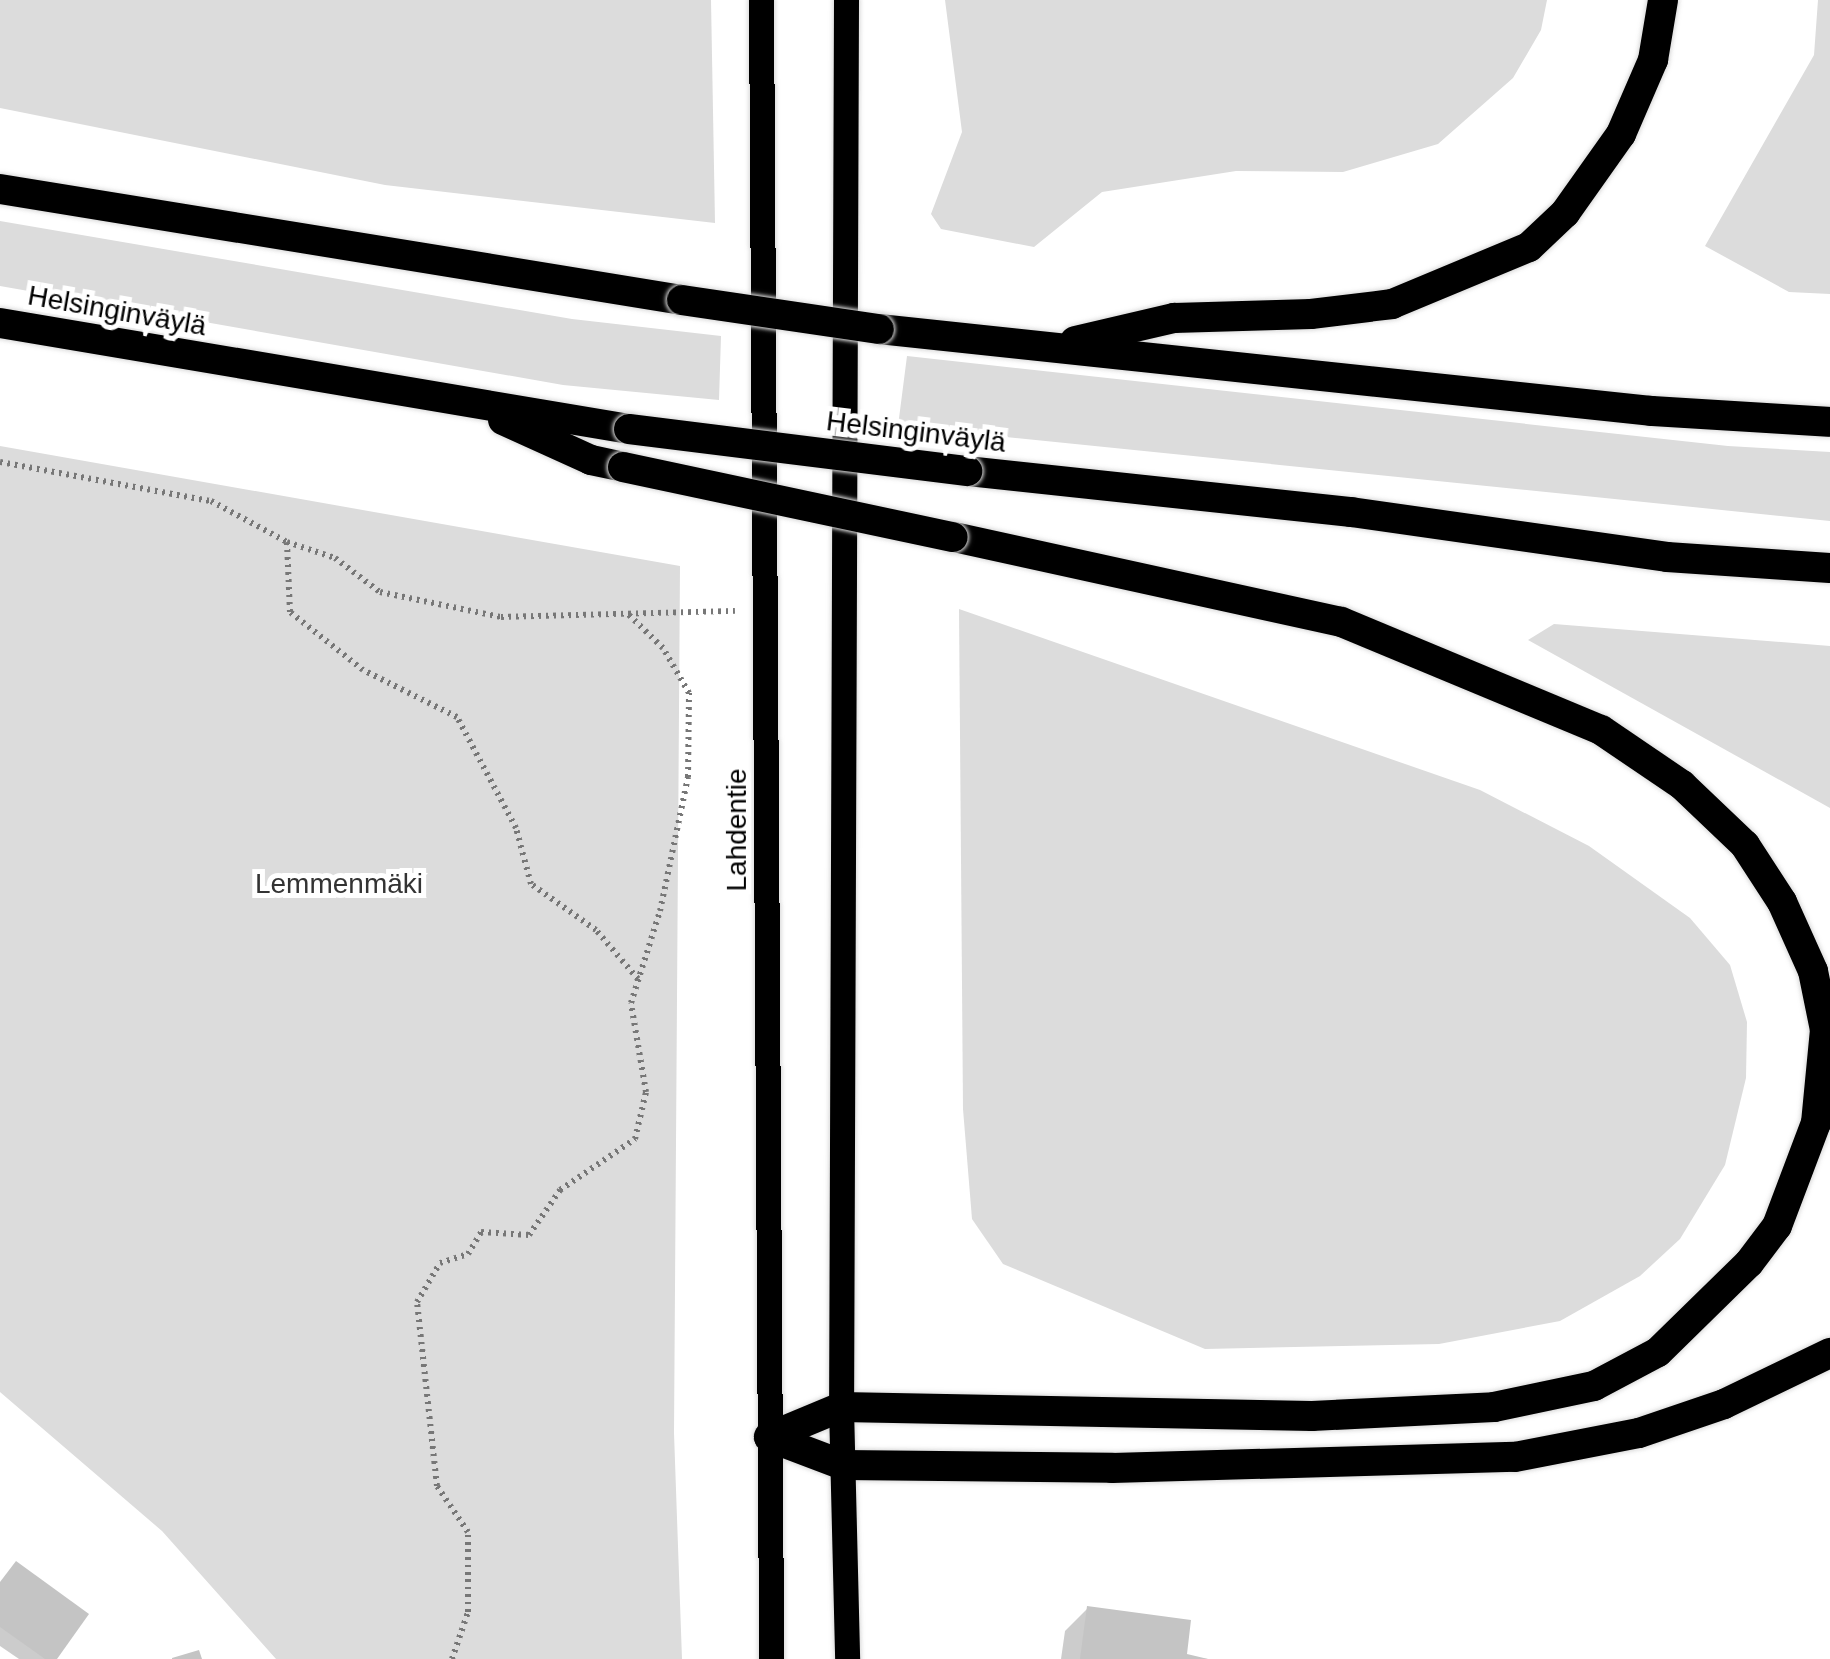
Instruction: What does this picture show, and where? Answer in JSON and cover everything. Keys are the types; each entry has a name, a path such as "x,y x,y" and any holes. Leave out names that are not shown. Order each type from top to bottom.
{"highway":[{"path":"1050,347 1174,318 1311,314 1392,304 1529,246 1564,213 1620,134 1653,60 1663,0"},
{"path":"0,188 878,329 1651,410 1830,422"},
{"name":"Helsinginväylä","path":"0,324 629,429 966,471 1350,512 1667,557 1830,568"},
{"path":"473,406 591,460 1341,622 1601,730 1682,786 1745,845 1813,971 1825,1077 1803,1171 1777,1226 1708,1309 1658,1352 1594,1386 1494,1407 1312,1416 841,1408 770,1437"},
{"path":"770,1437 844,1465 1112,1468 1515,1457 1639,1433 1724,1404 1830,1354"}],"main road":[{"name":"Lahdentie","path":"761,0 770,1659"},
{"path":"846,0 841,1408 847,1659"}],"path":[{"path":"0,462 211,501 288,542 335,558 380,592 502,617 766,610"},
{"path":"288,542 290,612 363,670 456,717 516,828 531,884 596,930 638,979"},
{"path":"452,1659 468,1612 468,1532 437,1486 417,1302 440,1263 468,1254 482,1232 528,1235 560,1190 635,1139 646,1092 631,1003 688,778 689,692 663,648 628,614"}],"green space":[{"path":"0,0 711,0 715,223 385,185 0,108"},
{"path":"945,0 1547,0 1541,30 1513,78 1438,144 1343,172 1236,171 1102,192 1034,247 941,229 931,214 962,132"},
{"path":"1818,0 1830,0 1830,294 1789,292 1705,246 1814,55"},
{"path":"0,221 572,319 721,336 719,400 563,385 0,286"},
{"path":"907,356 1728,446 1830,452 1830,521 898,426"},
{"name":"Lemmenmäki","path":"0,446 680,566 674,1433 682,1659 276,1659 162,1531 0,1392"},
{"path":"959,609 1480,790 1589,846 1690,918 1730,965 1747,1022 1746,1078 1725,1165 1680,1239 1640,1276 1560,1321 1439,1344 1205,1349 1003,1264 972,1219 963,1109"},
{"path":"1554,624 1830,646 1830,808 1528,640"}],"building":[{"path":"16,1561 89,1614 57,1659 45,1659 0,1627 0,1582"},
{"path":"1087,1606 1191,1620 1187,1654 1208,1659 1080,1659"},
{"path":"199,1650 202,1659 172,1659 172,1658"}]}
